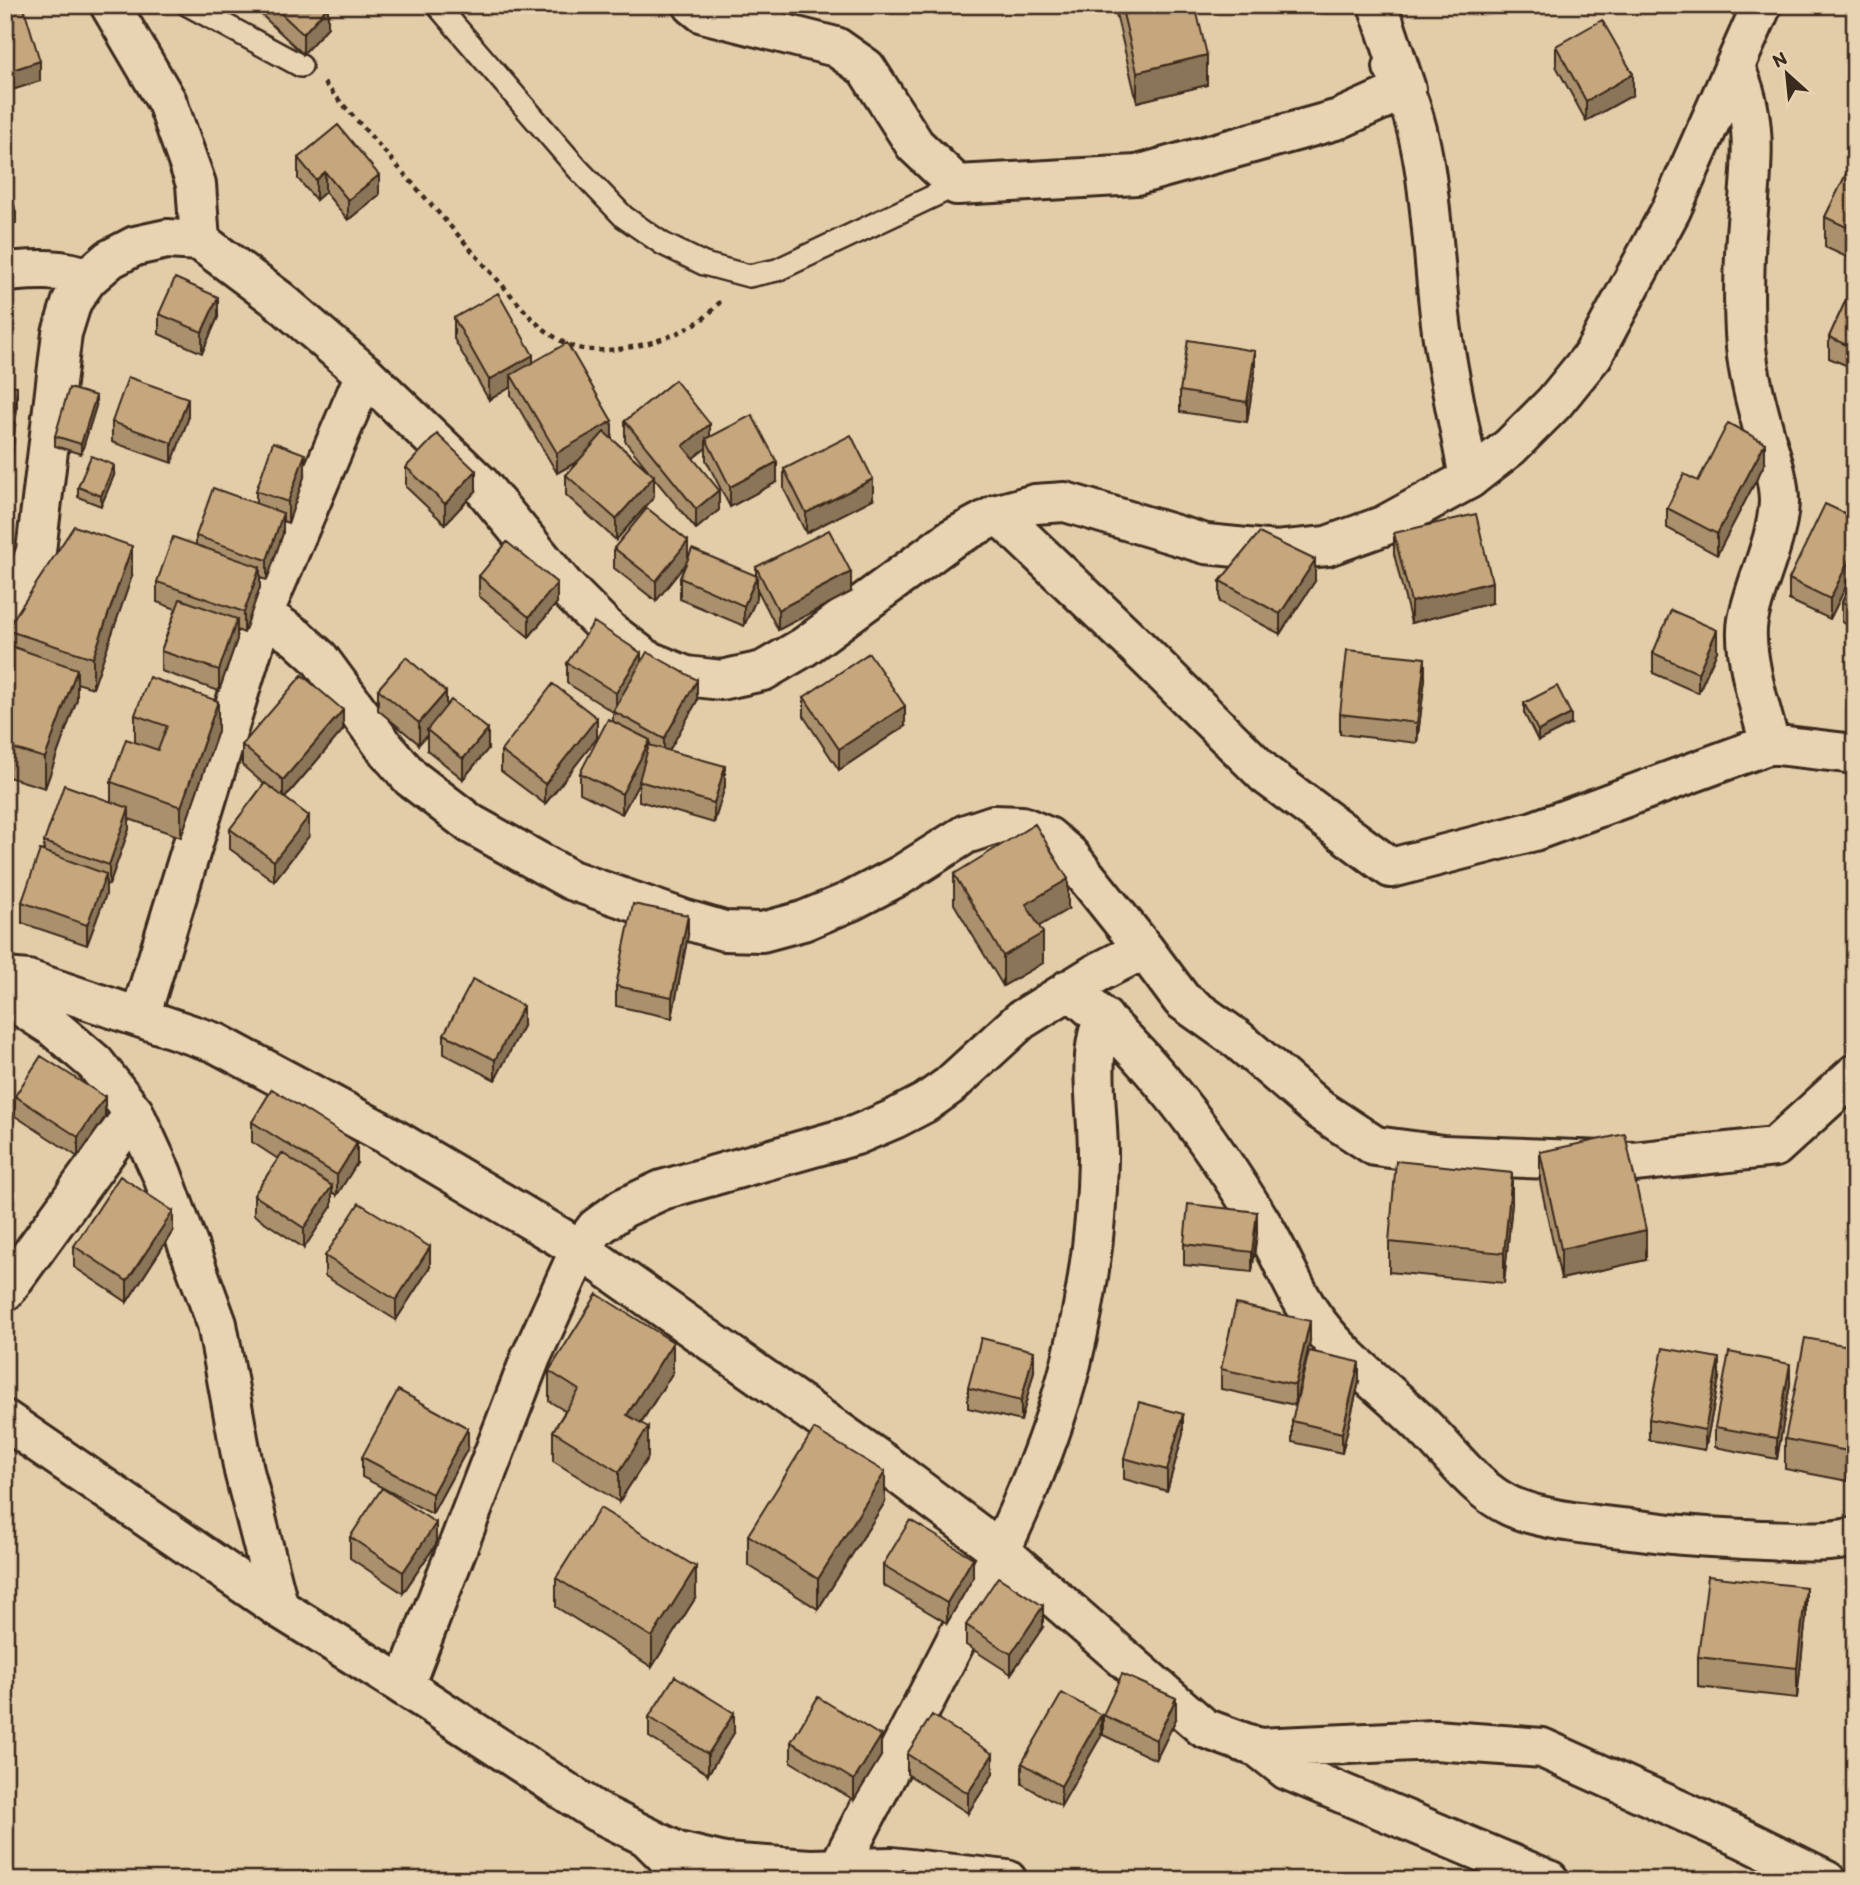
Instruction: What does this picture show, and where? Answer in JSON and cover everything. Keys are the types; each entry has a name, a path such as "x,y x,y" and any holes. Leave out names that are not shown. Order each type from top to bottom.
{"street":[{"path":"110,5 167,102 195,184 200,241"},
{"path":"693,5 703,13 836,47 866,68 915,145 957,185 1137,175 1339,119 1406,89"},
{"path":"1359,5 1406,89"},
{"path":"1378,5 1406,89 1423,158 1443,338 1469,479"},
{"path":"5,620 19,600 36,551 62,333 72,302 89,278 110,259 135,246 167,239 200,241 279,300 365,374 481,485 566,588 609,631 646,660 686,676 721,680 763,671 804,647 951,539 998,514 1035,504 1065,502 1206,544 1276,551 1327,546 1383,526 1469,479 1510,447 1554,403 1593,355 1671,209 1762,5"},
{"path":"1735,69 1745,87 1749,106 1752,152 1746,240 1746,345 1751,383 1775,473 1779,500 1775,532 1747,623 1758,700 1770,744"},
{"path":"5,272 61,270 89,278"},
{"path":"140,1017 263,614 365,374"},
{"path":"998,514 1266,775 1391,868 1534,831 1770,744 1855,754"},
{"path":"263,614 297,638 319,658 386,749 411,778 471,824 570,880 724,931 762,932 803,921 851,901 966,834 993,825 1021,826 1048,837 1069,856 1182,1000 1237,1039 1320,1110 1376,1146 1443,1155 1634,1162 1775,1147 1855,1074"},
{"path":"404,1686 531,1357 580,1249 596,1227 623,1208 662,1191 856,1135 915,1109 949,1086 1021,1020 1069,989 1144,949"},
{"path":"5,978 28,980 216,1043 384,1133 580,1249 885,1464 1002,1552 1205,1728 1259,1748 1287,1770 1549,1880"},
{"path":"1069,989 1104,1018 1139,1053 1228,1169 1279,1252 1297,1294 1318,1325 1340,1349 1423,1425 1484,1489 1509,1505 1536,1515 1694,1537 1811,1542 1855,1537"},
{"path":"5,996 53,1027 95,1063 134,1113 162,1174 217,1324 244,1471 279,1608"},
{"path":"838,1869 1002,1552 1046,1445 1070,1364 1086,1292 1095,1223 1098,1158 1095,1043 1104,1018"},
{"path":"5,1291 134,1113"},
{"path":"5,1420 279,1608 597,1812 678,1852 724,1863 838,1869 892,1867 1007,1880"},
{"path":"1259,1748 1435,1740 1542,1748 1744,1839 1827,1880"},
{"path":"645,1835 690,1880"}],"lane":[{"path":"188,5 301,66"},
{"path":"437,5 578,169 624,217 663,244 704,264 748,276 777,270 957,185"}],"path":[{"path":"301,66 327,86 533,320 572,346 600,351 633,346 670,335 699,321 748,276"}],"building":[{"path":"5,5 23,5 40,61 9,71 5,59"},
{"path":"272,5 326,5 328,7 303,34"},
{"path":"1121,5 1195,5 1207,55 1137,72"},
{"path":"1602,20 1633,74 1586,101 1556,46"},
{"path":"338,125 379,175 348,200 325,172 316,180 298,158"},
{"path":"1855,156 1855,231 1825,217"},
{"path":"8,180 16,213 5,215 5,181"},
{"path":"175,278 218,297 202,332 159,314"},
{"path":"1855,280 1855,349 1829,337"},
{"path":"498,293 533,355 489,380 454,318"},
{"path":"1188,340 1255,351 1247,402 1180,391"},
{"path":"567,343 612,421 557,453 511,375"},
{"path":"128,377 188,398 172,443 112,422"},
{"path":"675,380 710,424 683,446 719,490 696,509 625,421"},
{"path":"5,385 17,386 11,448 5,447"},
{"path":"69,388 96,396 81,444 55,436"},
{"path":"752,415 777,462 730,487 706,439"},
{"path":"1728,423 1765,443 1717,534 1667,508 1684,474 1698,481"},
{"path":"604,432 654,476 616,519 566,475"},
{"path":"437,434 476,471 445,504 406,467"},
{"path":"851,435 873,479 806,513 784,469"},
{"path":"273,442 305,454 288,502 256,491"},
{"path":"91,456 114,465 101,496 78,487"},
{"path":"213,488 283,513 267,560 196,536"},
{"path":"1825,504 1855,518 1855,548 1830,599 1789,579"},
{"path":"647,508 688,541 656,581 614,548"},
{"path":"1476,514 1492,582 1411,602 1394,533"},
{"path":"74,526 132,546 93,658 6,630"},
{"path":"829,530 851,572 778,610 756,567"},
{"path":"1259,533 1315,560 1280,614 1220,581"},
{"path":"173,537 260,567 244,612 157,582"},
{"path":"507,542 557,583 529,617 479,576"},
{"path":"692,549 757,576 744,606 680,578"},
{"path":"1855,575 1855,608 1842,602"},
{"path":"180,599 237,619 219,670 161,651"},
{"path":"1671,610 1717,630 1698,673 1653,653"},
{"path":"594,622 641,653 616,693 567,663"},
{"path":"5,644 77,669 45,758 5,746"},
{"path":"1347,650 1425,658 1417,723 1340,714"},
{"path":"647,652 697,680 664,739 613,711"},
{"path":"869,653 905,706 839,749 804,697"},
{"path":"406,657 446,692 419,723 378,689"},
{"path":"302,675 343,710 283,780 242,745"},
{"path":"149,677 218,701 181,807 111,782 126,739 158,750 167,726 135,715"},
{"path":"553,684 597,718 545,784 501,751"},
{"path":"1557,686 1571,714 1538,731 1524,703"},
{"path":"451,700 488,729 463,759 427,730"},
{"path":"608,719 650,740 622,794 580,773"},
{"path":"649,745 725,766 714,803 639,781"},
{"path":"265,783 309,816 274,861 230,829"},
{"path":"64,785 129,808 109,865 44,842"},
{"path":"1035,824 1068,879 1026,904 1043,933 1003,956 954,874"},
{"path":"40,850 106,874 87,925 22,902"},
{"path":"633,904 688,915 672,997 616,986"},
{"path":"473,979 523,1006 495,1060 444,1034"},
{"path":"41,1056 105,1097 78,1137 15,1096"},
{"path":"272,1089 357,1143 337,1175 252,1122"},
{"path":"1625,1134 1646,1230 1561,1249 1540,1152"},
{"path":"282,1153 332,1186 304,1228 254,1195"},
{"path":"1396,1161 1512,1173 1504,1253 1389,1242"},
{"path":"120,1176 173,1211 127,1281 74,1246"},
{"path":"359,1203 430,1247 396,1300 325,1256"},
{"path":"1188,1204 1257,1212 1252,1252 1184,1244"},
{"path":"597,1294 673,1342 627,1415 648,1427 619,1472 553,1431 579,1390 549,1371"},
{"path":"1236,1304 1310,1321 1295,1385 1221,1369"},
{"path":"981,1338 1034,1351 1021,1401 968,1388"},
{"path":"1805,1338 1855,1347 1855,1414 1848,1451 1785,1439"},
{"path":"1663,1348 1719,1358 1705,1430 1649,1419"},
{"path":"1309,1351 1359,1362 1342,1433 1292,1421"},
{"path":"1729,1352 1790,1364 1777,1438 1715,1427"},
{"path":"398,1390 468,1428 432,1494 362,1457"},
{"path":"1139,1402 1183,1414 1167,1470 1124,1458"},
{"path":"814,1429 885,1472 818,1579 748,1535"},
{"path":"382,1488 436,1523 403,1572 350,1537"},
{"path":"600,1508 696,1567 652,1637 556,1578"},
{"path":"910,1520 973,1558 947,1603 883,1565"},
{"path":"1708,1576 1806,1587 1797,1668 1698,1657"},
{"path":"998,1577 1043,1606 1011,1654 966,1625"},
{"path":"1122,1674 1176,1698 1156,1740 1103,1715"},
{"path":"675,1676 734,1713 708,1754 649,1717"},
{"path":"1062,1693 1101,1715 1061,1786 1022,1763"},
{"path":"818,1697 881,1736 854,1780 791,1742"},
{"path":"932,1715 993,1754 968,1793 907,1754"},
{"path":"903,1869 930,1880 899,1880"}]}
